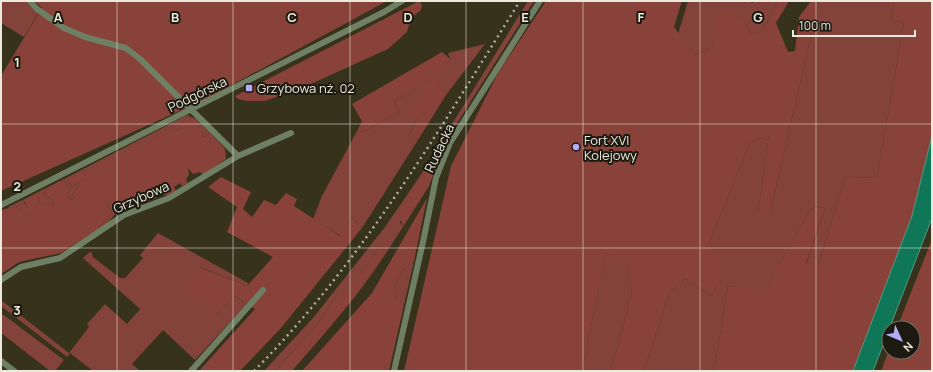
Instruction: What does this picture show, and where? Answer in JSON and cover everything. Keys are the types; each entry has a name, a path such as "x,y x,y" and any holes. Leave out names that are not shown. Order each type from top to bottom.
{"street":[{"path":"30,1 37,9 64,28 85,37 126,48 140,59 192,109 238,156"},
{"name":"Podgórska","path":"1,205 384,12 402,1"},
{"name":"Rudacka","path":"394,371 436,178 450,143 540,1"},
{"name":"Grzybowa","path":"1,280 21,266 60,258 124,215 169,198 238,156 291,133"},
{"path":"191,371 263,290"},
{"path":"1,361 14,371"}],"shaded area":[{"path":"1,1 26,1 38,14 24,37 1,23"},
{"path":"35,1 387,1 202,101 1,191 1,76 42,8"},
{"path":"419,1 422,5 421,10 411,18 407,32 388,49 302,88 265,101 247,101 238,99 235,96"},
{"path":"528,1 534,1 446,139 400,222 403,227 388,250 378,249 354,285 336,296 318,324 275,371 264,371 313,318 385,227 418,179"},
{"path":"546,1 682,1 674,27 695,56 713,47 716,16 732,13 744,20 750,32 757,34 765,27 778,1 789,1 776,23 788,52 795,51 799,17 811,1 819,1 770,213 758,213 769,136 750,142 709,243 723,269 712,296 685,279 669,293 644,371 611,371 632,292 627,265 606,252 582,371 404,371 451,166 498,73"},
{"path":"688,1 747,1 753,3 753,1 778,1 765,27 757,34 750,32 744,20 713,47 695,56 678,34"},
{"path":"819,1 894,1 891,19 904,23 877,178 845,177 819,264 806,264 825,208 813,206 763,293 728,286 714,371 644,371 669,293 685,279 712,296 722,269 709,243 750,142 769,136 758,213 770,213"},
{"path":"894,1 932,1 932,136 913,216 853,371 714,371 728,286 763,292 813,206 825,208 806,263 819,264 845,177 877,178 904,23 891,19"},
{"path":"485,44 446,95 437,81 450,59 448,53"},
{"path":"442,52 450,59 438,81 446,95 418,140 409,136 417,119 407,113 429,80 394,102 399,112 362,132 358,129 362,121 352,104"},
{"path":"430,79 417,119 409,135 418,140 362,228 352,218 341,236 313,219 322,196 358,129 362,132 399,112 394,102"},
{"path":"187,115 196,119 217,140 210,144 197,129 181,128 95,179 83,179 85,182 72,194 75,197 71,200 67,197 70,191 64,179","holes":["82,179 72,187 68,180"]},
{"path":"189,119 198,121 197,129 200,128 203,137 205,137 210,143 217,140 225,149 226,159 203,175 200,172 193,174 188,168 189,175 186,179 188,183 182,186 180,183 174,187 176,191 166,196 162,192 158,194 156,198 143,202 142,205 116,213 113,208 114,205 107,196 105,201 112,213 97,230 61,253 19,262 1,274 1,210 17,206 31,222 31,217 23,209 26,204 23,200 38,192 40,200 38,203 41,205 47,204 52,206 55,202 44,193 48,187 64,179 70,191 67,197 71,200 75,197 72,194 84,182 83,179 72,187 68,180 90,170 95,178 96,167 133,146 135,148 145,144 149,146 149,141 162,134 165,137 164,132 172,128 176,131 181,128 181,123"},
{"path":"932,136 932,218 893,320 881,320 881,350 873,371 853,371 912,216"},
{"path":"446,139 429,186 403,227 399,212"},
{"path":"221,177 251,192 243,209 252,217 264,200 276,205 286,193 297,199 294,206 340,236 352,218 362,228 281,328 240,371 199,371 255,309 235,296 216,315 182,289 199,267 247,286 273,257 227,232 237,207 208,187"},
{"path":"48,187 44,193 55,202 52,206 41,205 38,203 40,200 38,192"},
{"path":"107,195 114,205 113,208 116,213 107,224 97,230 112,213 105,201"},
{"path":"427,198 414,261 402,272 394,286 397,299 404,305 389,371 302,371 372,293"},
{"path":"23,200 31,217 31,223 17,206 11,209 8,207"},
{"path":"158,233 248,283 247,286 200,267 216,315 235,296 247,304 195,360 163,330 132,364 140,371 93,371 70,353 67,357 1,306 1,300 69,353 89,327 87,324 105,304 127,324 140,309 83,258 91,251 93,257 120,278 125,278 143,258 140,255"},
{"path":"932,239 932,371 881,371 885,360 921,360 921,320 900,320"},
{"path":"378,249 388,250 366,282 330,327 292,371 275,371 318,324 336,296 354,284"},
{"path":"606,251 627,265 632,292 611,371 582,371"},
{"path":"414,261 404,305 397,299 394,286 402,272"},
{"path":"1,313 64,360 55,371 50,371 1,333"}],"railway":[{"path":"254,371 293,329 330,285 364,240 429,146 520,1"}],"place":[{"name":"Grzybowa nż. 02","path":"249,88"},
{"name":"Fort XVI Kolejowy","path":"576,147"}]}
